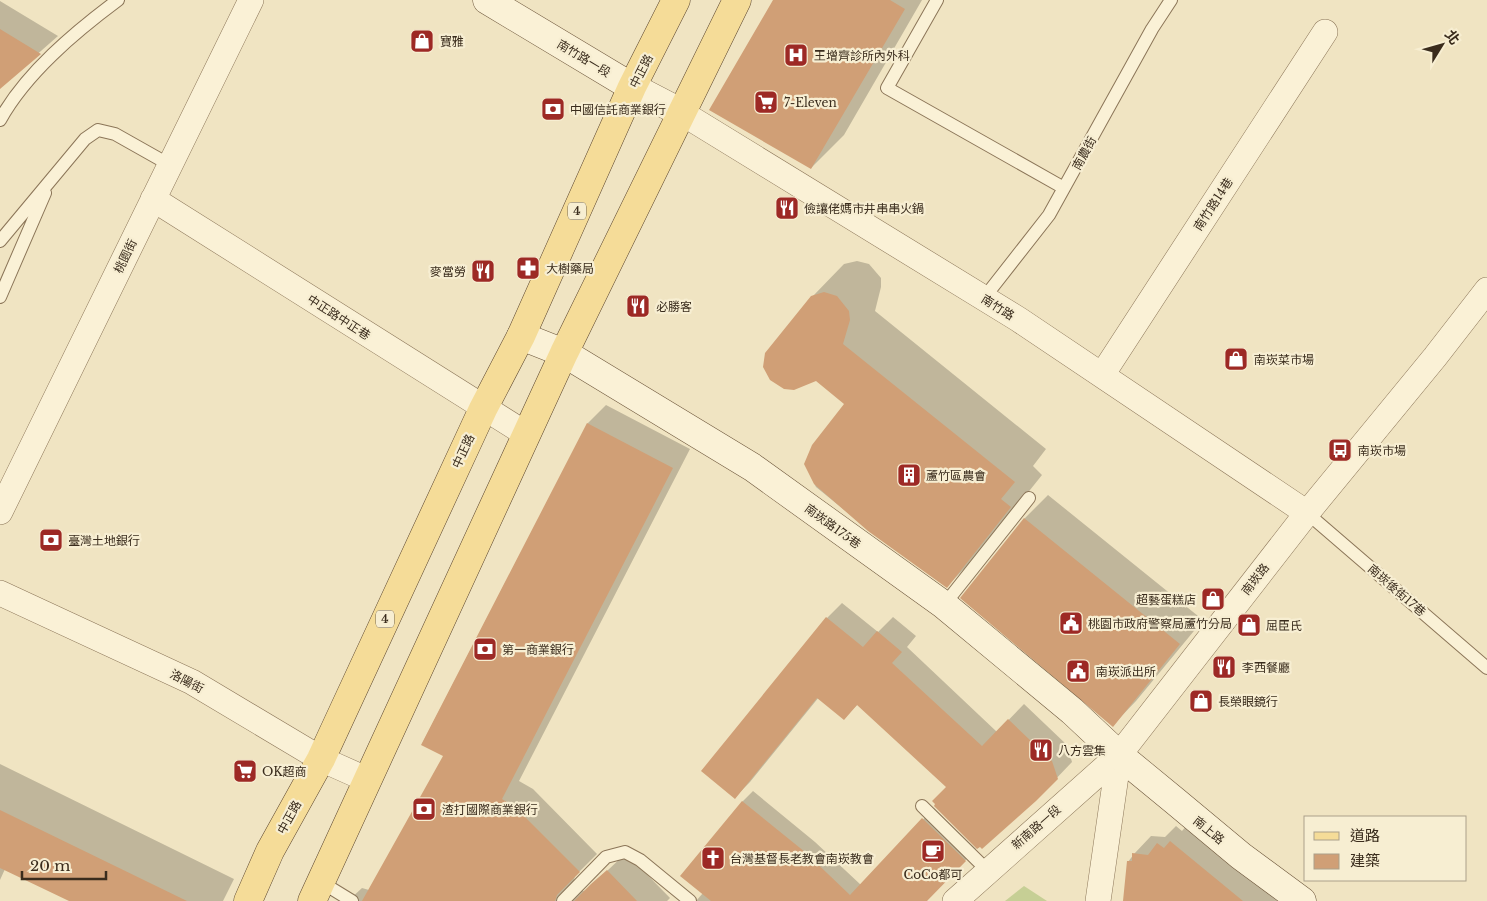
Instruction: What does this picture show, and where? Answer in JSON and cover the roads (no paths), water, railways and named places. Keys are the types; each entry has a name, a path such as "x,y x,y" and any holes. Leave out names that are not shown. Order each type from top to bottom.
{"main road":[{"name":"中正路","path":"248,901 270,851 321,759 483,409 521,336 632,87 676,0"},
{"path":"316,891 564,353 737,0"}],"street":[{"name":"桃園街","path":"0,512 251,0"},
{"name":"南竹路一段","path":"487,0 632,87 682,113"},
{"name":"南竹路14巷","path":"1102,375 1325,32"},
{"name":"南竹路","path":"682,113 984,298 1307,513"},
{"name":"中正路中正巷","path":"153,199 483,409 526,434"},
{"name":"南崁路","path":"1098,901 1119,755 1307,513 1435,357 1487,290"},
{"name":"南崁路175巷","path":"521,336 564,353 752,467 944,605 1072,711 1119,755"},
{"name":"洛陽街","path":"0,593 192,682 321,759 368,780"},
{"name":"新南路一段","path":"955,901 987,870 1119,755"},
{"name":"南上路","path":"1119,755 1241,856 1302,901"}],"lane":[{"path":"0,120 8,105 60,47 118,0"},
{"path":"937,0 887,88 1064,188"},
{"name":"南農街","path":"984,298 1050,215 1152,29 1171,0"},
{"path":"0,240 85,139 98,130 115,134 170,166"},
{"path":"0,297 50,182"},
{"path":"944,605 1029,498"},
{"name":"南崁後街17巷","path":"1307,513 1487,668"},
{"path":"922,806 987,870"},
{"path":"563,901 606,856 625,852 640,860 690,901"},
{"path":"316,891 352,901"}],"place":[{"name":"寶雅","path":"422,41"},
{"name":"王增齊診所內外科","path":"796,55"},
{"name":"7-Eleven","path":"766,102"},
{"name":"中國信託商業銀行","path":"553,109"},
{"name":"儉讓佬媽市井串串火鍋","path":"787,208"},
{"name":"大樹藥局","path":"528,268"},
{"name":"麥當勞","path":"483,271"},
{"name":"必勝客","path":"638,306"},
{"name":"南崁菜市場","path":"1236,359"},
{"name":"南崁市場","path":"1340,450"},
{"name":"蘆竹區農會","path":"909,475"},
{"name":"臺灣土地銀行","path":"51,540"},
{"name":"超藝蛋糕店","path":"1213,599"},
{"name":"桃園市政府警察局蘆竹分局","path":"1071,623"},
{"name":"屈臣氏","path":"1249,625"},
{"name":"第一商業銀行","path":"485,649"},
{"name":"李西餐廳","path":"1224,667"},
{"name":"南崁派出所","path":"1078,671"},
{"name":"長榮眼鏡行","path":"1201,701"},
{"name":"八方雲集","path":"1041,750"},
{"name":"OK超商","path":"245,771"},
{"name":"渣打國際商業銀行","path":"424,809"},
{"name":"CoCo都可","path":"933,851"},
{"name":"台灣基督長老教會南崁教會","path":"713,858"}]}
